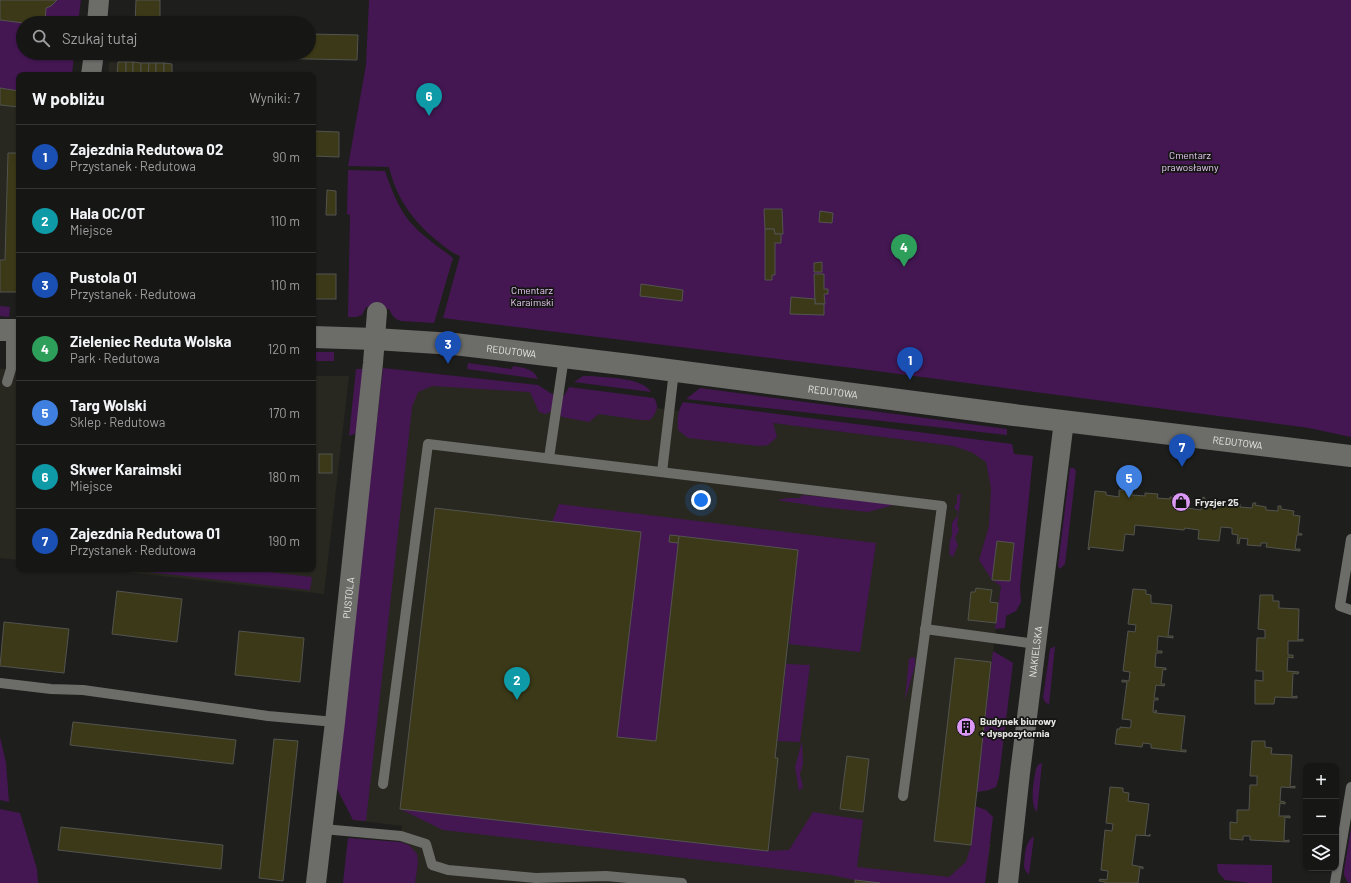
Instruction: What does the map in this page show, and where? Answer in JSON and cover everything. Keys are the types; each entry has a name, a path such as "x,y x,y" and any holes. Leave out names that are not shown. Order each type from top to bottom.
{"street":[{"path":"98,16 99,0"},
{"path":"91,72 93,60"},
{"name":"PUSTOLA","path":"316,883 335,722 373,363 376,312"},
{"name":"REDUTOWA","path":"316,337 454,344 1351,456"},
{"name":"NAKIELSKA","path":"1008,883 1064,421"}],"lane":[{"path":"7,382 11,369 10,330"},
{"path":"550,458 564,358"},
{"path":"662,472 674,371"},
{"path":"384,784 428,444 942,506 903,796"},
{"path":"1351,539 1340,606 1351,610"},
{"path":"925,629 1036,644"},
{"path":"0,683 52,689 83,690 268,716 335,722"},
{"path":"1335,883 1351,787"},
{"path":"323,830 401,836 426,844 432,865 448,870 536,878 605,879 682,883"}],"shaded area":[{"path":"109,62 172,64 172,72 108,72"},
{"path":"0,88 16,91 16,292 0,292"},
{"path":"0,369 16,369 16,560 0,558"},
{"path":"316,376 349,376 324,594 126,572 316,572"},
{"path":"405,376 1033,456 1001,586 971,842 991,844 985,883 415,883 418,863 409,845 400,842 402,826 353,820"}],"green space":[{"path":"0,0 81,0 79,16 16,16 16,60 73,60 72,72 16,72 16,91 0,88"},
{"path":"369,0 1351,0 1351,437 1309,428 869,370 443,318 460,256 442,245 414,218 407,209 396,189 389,167 348,166 366,65"},
{"path":"348,170 385,171 398,204 410,222 425,237 453,258 434,323 401,321 394,316 389,309 366,307 362,315 348,317 350,215 347,214"},
{"path":"0,306 10,307 9,317 0,316"},
{"path":"316,352 334,352 334,361 316,361"},
{"path":"468,363 512,369 513,366 524,368 534,373 538,379 467,369"},
{"path":"383,368 538,385 552,394 564,396 569,387 654,398 657,407 650,420 599,414 589,422 562,417 552,406 552,411 545,414 539,412 530,392 432,386 418,392 412,407 366,821 353,820 335,785"},
{"path":"356,369 363,369 357,433 349,436"},
{"path":"583,376 624,379 640,383 651,392 574,382"},
{"path":"700,388 1007,429 1007,435 686,399"},
{"path":"683,402 1012,444 1014,454 1033,456 1020,587 1021,602 1016,611 1006,616 1005,628 995,629 1001,586 992,580 979,560 989,526 991,488 986,462 973,453 954,446 773,423 777,437 768,445 759,446 688,438 678,430 678,415"},
{"path":"1070,468 1074,468 1076,471 1065,564 1060,569 1058,566"},
{"path":"961,494 957,525 959,530 955,538 958,545 953,557 949,554 950,540 952,536 952,523 957,517 958,512 954,507 957,503 957,495"},
{"path":"802,495 897,504 868,512 777,500 800,498"},
{"path":"559,504 876,543 860,652 789,644 798,550 679,536 656,741 617,737 552,522"},
{"path":"150,572 270,572 312,577 310,590"},
{"path":"1055,646 1049,705 1043,698 1050,649"},
{"path":"993,651 1013,663 999,777 996,787 977,792"},
{"path":"912,657 915,658 915,666 905,700 909,659"},
{"path":"786,664 810,665 800,742 778,741"},
{"path":"0,737 6,763 9,802 0,800"},
{"path":"802,741 803,764 800,774 803,787 799,791 795,767"},
{"path":"1042,763 1037,812 1033,803 1033,785 1036,769 1038,765"},
{"path":"975,806 986,810 993,817 985,883 880,883 831,875 443,830 400,809 768,851 789,850 813,812 863,820 857,867 949,877 966,862 971,845"},
{"path":"0,809 20,813 37,869 38,883 0,883"},
{"path":"1351,828 1351,883 1348,883 1344,875 1344,871"},
{"path":"1034,836 1029,875 1024,867 1025,854 1028,842"},
{"path":"348,838 400,842 409,845 417,854 418,863 415,883 343,883"},
{"path":"1217,864 1272,865 1272,883 1249,883 1225,880 1218,872"}],"building":[{"path":"0,0 57,0 51,6 46,8 45,16 16,16 16,22 0,20"},
{"path":"136,0 160,0 160,16 135,16"},
{"path":"316,34 358,35 357,60 316,59"},
{"path":"118,62 126,62 126,72 117,72"},
{"path":"126,62 133,62 133,72 126,72"},
{"path":"133,62 141,63 141,72 133,72"},
{"path":"141,63 149,63 148,72 141,72"},
{"path":"149,63 156,63 156,72 148,72"},
{"path":"156,63 164,63 164,72 156,72"},
{"path":"164,63 172,64 172,72 164,72"},
{"path":"0,88 16,91 16,107 0,105"},
{"path":"316,131 339,132 339,157 316,156"},
{"path":"8,153 16,153 16,292 0,292 0,260 5,260"},
{"path":"327,190 336,191 336,215 326,215"},
{"path":"764,209 782,209 783,234 775,234 774,229 765,229"},
{"path":"820,211 833,213 832,223 819,222"},
{"path":"765,229 774,229 775,234 781,234 781,243 775,243 775,275 772,275 772,280 765,280"},
{"path":"822,262 822,272 814,272 814,263"},
{"path":"316,274 336,274 336,299 316,299"},
{"path":"814,274 824,274 824,289 828,289 828,294 824,294 825,304 815,304"},
{"path":"641,284 683,290 682,301 640,296"},
{"path":"791,297 815,299 815,304 824,304 824,315 790,314"},
{"path":"319,454 332,454 332,473 319,473"},
{"path":"1119,490 1132,491 1132,495 1145,496 1145,493 1158,494 1157,498 1170,499 1170,497 1188,499 1187,508 1201,510 1203,497 1205,500 1215,501 1215,504 1227,505 1228,500 1230,500 1230,503 1240,504 1240,507 1252,508 1253,503 1256,503 1255,505 1266,507 1266,510 1278,511 1278,506 1281,506 1281,509 1294,511 1293,515 1300,516 1298,533 1302,535 1297,535 1295,549 1300,549 1300,551 1266,547 1267,543 1261,543 1261,546 1247,545 1248,539 1240,538 1239,544 1237,543 1238,535 1232,534 1232,528 1221,527 1219,541 1198,539 1199,530 1135,525 1134,535 1125,534 1123,551 1090,547 1089,550 1095,491 1106,492 1106,495 1119,497"},
{"path":"435,508 641,532 617,737 656,741 679,536 798,550 775,758 778,758 768,851 400,809"},
{"path":"670,535 679,536 678,543 669,542"},
{"path":"997,541 1014,543 1010,581 992,580"},
{"path":"976,588 992,590 990,602 998,603 996,623 968,620 971,592 975,592"},
{"path":"1133,589 1146,590 1146,594 1151,595 1151,603 1172,605 1168,636 1173,636 1173,638 1158,636 1157,651 1162,651 1162,653 1156,653 1155,667 1166,668 1166,670 1163,669 1161,684 1165,684 1164,686 1156,685 1154,698 1158,698 1158,700 1154,700 1153,712 1155,713 1155,710 1157,711 1156,713 1185,716 1181,750 1186,750 1186,752 1151,748 1151,744 1143,743 1142,747 1115,744 1117,729 1120,729 1120,727 1130,728 1131,725 1131,720 1122,719 1127,682 1122,682 1122,680 1129,681 1130,672 1123,671 1128,631 1135,632 1136,625 1128,624"},
{"path":"117,591 182,599 177,642 112,634"},
{"path":"1260,595 1273,595 1273,601 1279,601 1279,608 1299,609 1298,640 1303,639 1303,641 1288,641 1288,655 1293,655 1293,658 1288,657 1287,671 1299,672 1298,674 1293,673 1292,697 1297,696 1297,698 1275,697 1274,704 1255,704 1255,680 1263,681 1263,671 1256,671 1257,638 1265,638 1265,630 1258,629"},
{"path":"4,622 69,629 64,673 0,666"},
{"path":"239,631 304,638 300,682 235,675"},
{"name":"Budynek biurowy + dyspozytornia","path":"955,658 991,662 971,845 934,841"},
{"path":"73,722 236,740 233,764 70,745"},
{"path":"274,739 298,741 283,881 259,878"},
{"path":"1252,741 1265,741 1265,747 1272,748 1271,754 1292,755 1290,787 1295,786 1295,788 1281,787 1280,801 1285,802 1285,804 1280,803 1279,816 1290,816 1290,818 1285,817 1284,841 1289,840 1289,842 1250,840 1250,836 1243,836 1243,840 1230,839 1230,822 1237,823 1237,810 1249,810 1250,785 1257,785 1257,776 1250,776"},
{"path":"847,756 869,759 863,812 840,809"},
{"path":"1110,787 1123,788 1123,792 1129,793 1128,801 1149,804 1145,835 1149,836 1136,835 1132,865 1143,867 1143,869 1140,867 1138,883 1105,883 1099,881 1100,879 1107,880 1108,871 1101,870 1105,830 1112,831 1113,824 1106,823"},
{"path":"61,827 223,845 221,869 58,850"},
{"path":"855,880 880,883 855,883"}],"place":[{"name":"Skwer Karaimski","path":"429,116"},
{"name":"Zieleniec Reduta Wolska","path":"904,267"},
{"name":"Pustola 01","path":"448,364"},
{"name":"Zajezdnia Redutowa 02","path":"910,380"},
{"name":"Zajezdnia Redutowa 01","path":"1182,467"},
{"name":"Targ Wolski","path":"1129,498"},
{"name":"Fryzjer 25","path":"1181,502"},
{"name":"Hala OC/OT","path":"517,700"},
{"name":"Budynek biurowy + dyspozytornia","path":"966,727"}],"park label":[{"name":"Cmentarz prawosławny","path":"1190,160"},
{"name":"Cmentarz Karaimski","path":"532,296"}]}
